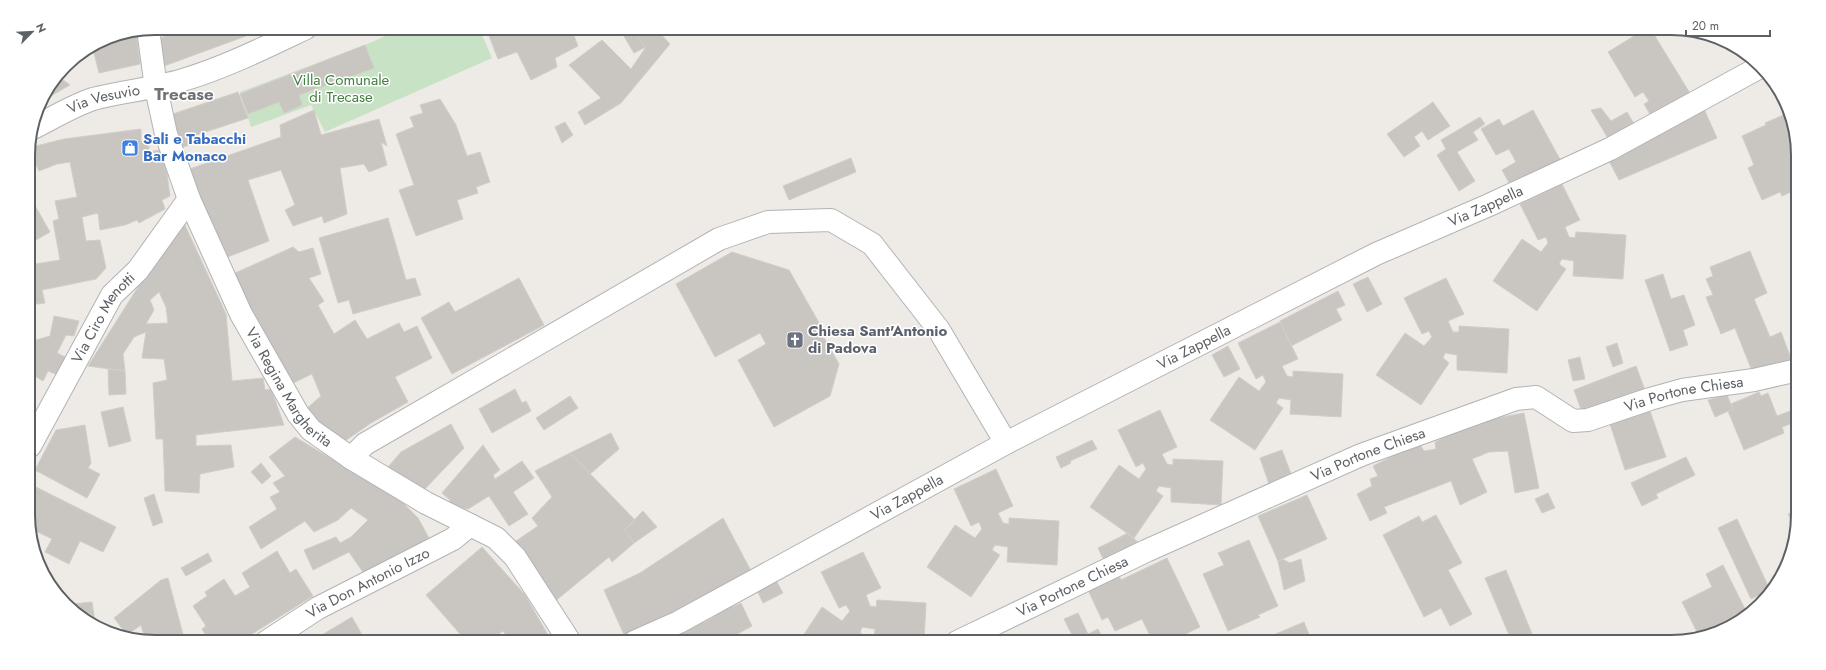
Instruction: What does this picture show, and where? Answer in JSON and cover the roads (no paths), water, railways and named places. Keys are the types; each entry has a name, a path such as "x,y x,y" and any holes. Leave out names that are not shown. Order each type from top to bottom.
{"street":[{"name":"Via Regina Margherita","path":"149,35 156,88 166,134 189,199 241,314 298,414 310,430 351,458 426,503 496,538 515,558 565,635"},
{"name":"Via Vesuvio","path":"39,125 72,107 92,100 115,94 156,88 206,73 248,56 292,35"},
{"name":"Via Zappella","path":"650,635 679,622 1006,443 1376,254 1489,205 1610,149 1755,70"},
{"name":"Via Ciro Menotti","path":"35,437 112,295 138,270 189,199"},
{"path":"351,458 365,444 720,239 768,222 831,220 872,244 877,250 939,330 1006,443"},
{"name":"Via Portone Chiesa","path":"972,635 1146,551 1362,455 1516,399 1536,398 1573,421 1588,420 1682,390 1754,380 1791,372"},
{"name":"Via Don Antonio Izzo","path":"277,635 318,608 453,539 470,525"}],"place":[{"name":"Sali e Tabacchi Bar Monaco","path":"130,148"},
{"name":"Chiesa Sant'Antonio di Padova","path":"795,340"}],"district":[{"name":"Trecase","path":"184,94"}],"park label":[{"name":"Villa Comunale di Trecase","path":"341,88"}]}
